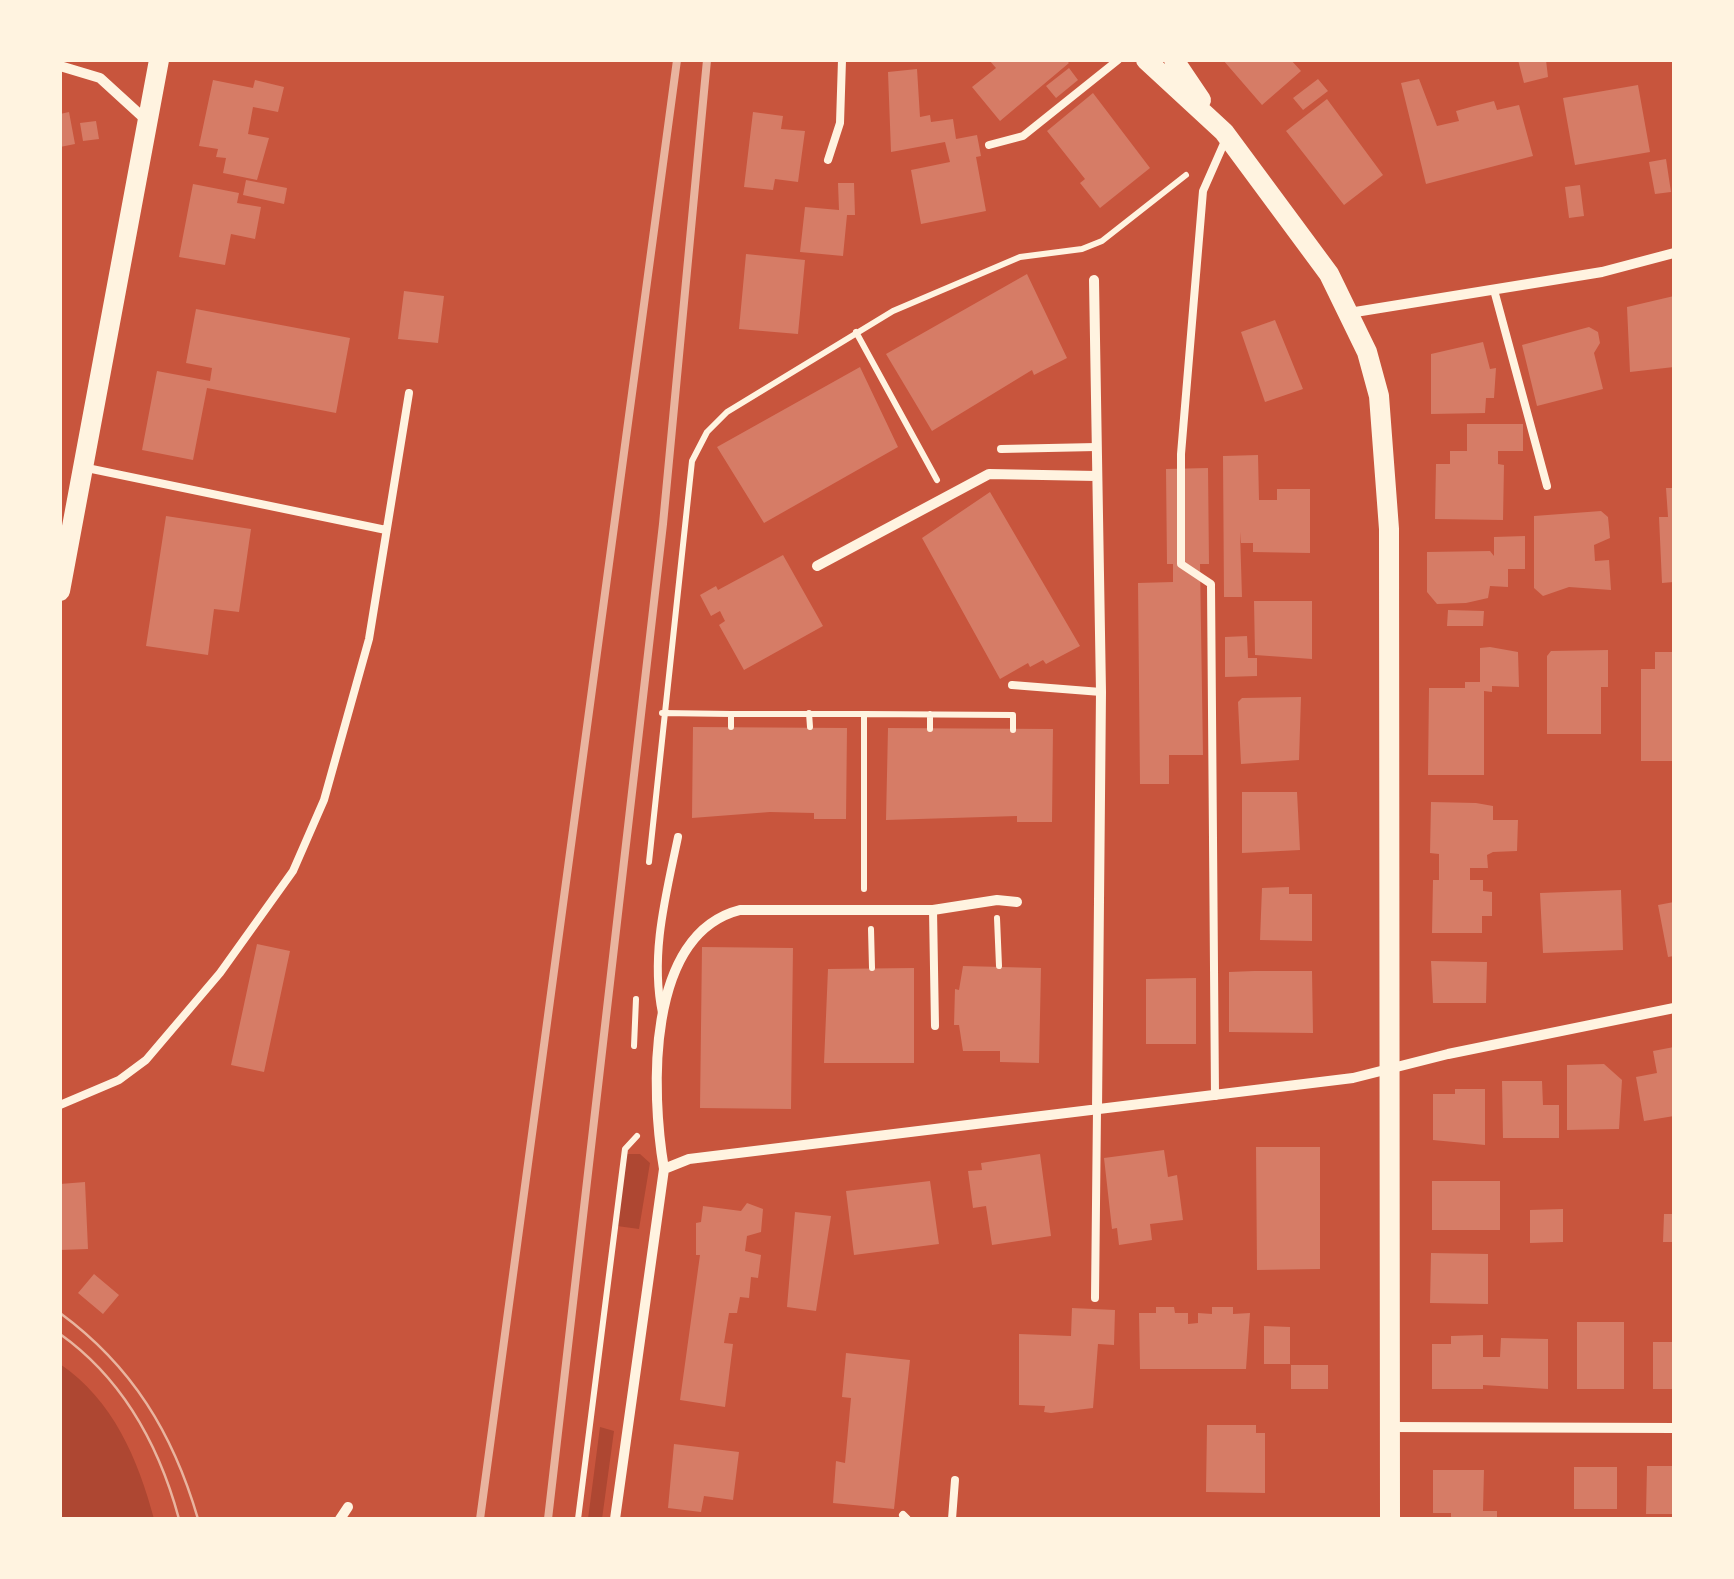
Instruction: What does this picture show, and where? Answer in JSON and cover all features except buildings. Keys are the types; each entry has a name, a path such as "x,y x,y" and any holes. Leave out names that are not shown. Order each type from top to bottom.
{"main road":[{"path":"60,592 158,60"},
{"path":"1146,60 1221,130"},
{"path":"1174,60 1221,130 1305,236 1349,313 1379,396 1388,512 1390,1519"}],"street":[{"path":"60,66 100,78 146,120"},
{"path":"1349,313 1602,272 1674,253"},
{"path":"1094,280 1102,692 1098,1110"},
{"path":"817,566 989,474 1096,476"},
{"path":"616,1519 664,1170 656,1123 662,1013 676,965 694,934 715,916 740,910 934,910 997,900 1017,902"},
{"path":"664,1170 689,1159 1353,1078 1674,1008"},
{"path":"1390,1428 1674,1428"},
{"path":"340,1519 348,1508"}],"lane":[{"path":"828,160 840,123 842,60"},
{"path":"989,145 1024,136 1118,60"},
{"path":"1215,1096 1211,584 1181,564 1181,454 1202,191 1221,130"},
{"path":"1494,290 1547,486"},
{"path":"60,1105 119,1080 146,1060 208,987 293,871 324,800 370,640 410,393"},
{"path":"1001,450 1096,447"},
{"path":"83,467 386,530"},
{"path":"1012,685 1102,692"},
{"path":"662,1013 656,980 662,912 678,837"},
{"path":"934,910 935,1026"},
{"path":"1096,1298 1098,1110"},
{"path":"952,1519 955,1480"}],"path":[{"path":"856,332 945,495"},
{"path":"662,713 1013,715 1014,730"},
{"path":"809,713 810,727"},
{"path":"731,714 731,728"},
{"path":"864,714 872,968"},
{"path":"930,714 930,728"},
{"path":"997,900 999,966"},
{"path":"578,1519 625,1149 638,1135"}],"shaded area":[{"path":"626,1154 640,1154 650,1163 639,1229 617,1226"},
{"path":"60,1364 95,1395 121,1432 154,1519 60,1519"},
{"path":"600,1427 614,1431 602,1519 588,1519"}],"tram line":[{"path":"60,1313 108,1355 147,1404 176,1458 198,1519"},
{"path":"60,1334 102,1371 136,1416 161,1465 179,1519"}],"railway":[{"path":"480,1519 677,60"},
{"path":"548,1519 663,524 707,60"}]}
